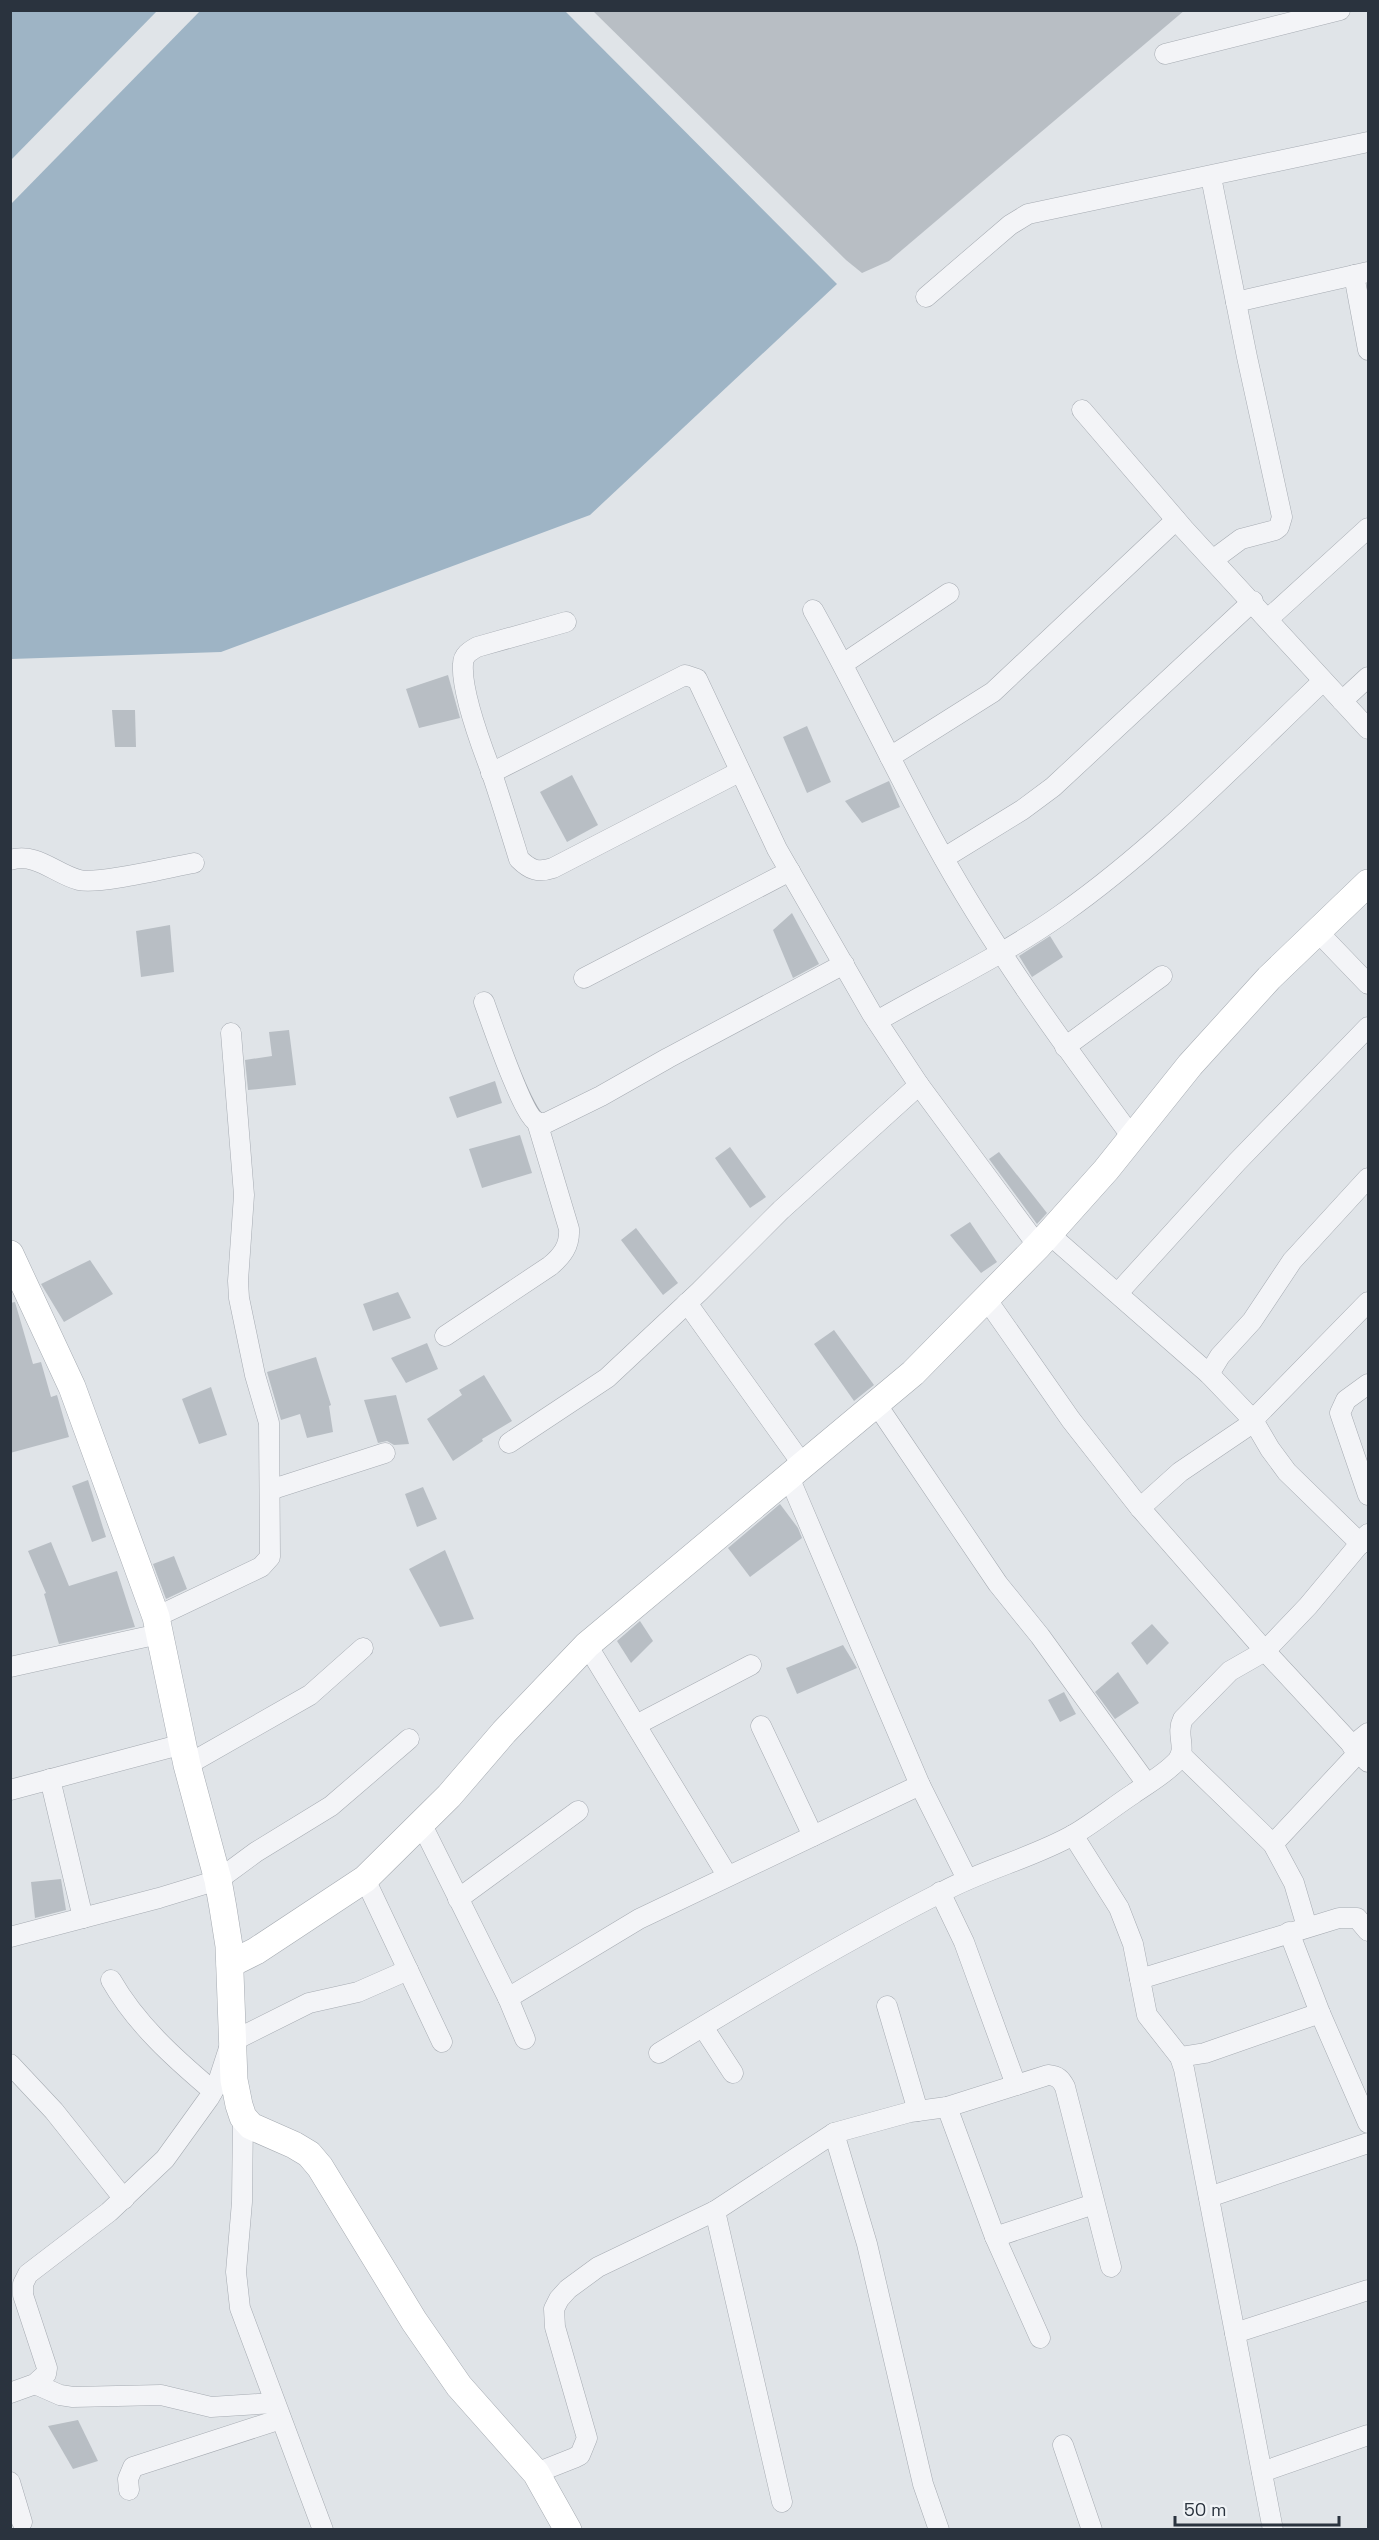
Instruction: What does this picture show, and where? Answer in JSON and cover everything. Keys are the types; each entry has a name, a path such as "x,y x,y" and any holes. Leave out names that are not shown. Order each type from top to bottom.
{"street":[{"path":"1164,54 1340,10"},
{"path":"926,297 1010,225 1028,214 1368,142"},
{"path":"1211,177 1282,517 1279,527 1275,530 1241,539 1214,559"},
{"path":"1236,302 1361,273 1368,350"},
{"path":"1082,410 1176,520 1368,729"},
{"path":"890,757 973,707 993,692 1176,520"},
{"path":"1268,619 1368,528"},
{"path":"843,664 950,593"},
{"path":"944,858 1022,810 1053,787 1252,601"},
{"path":"813,610 944,858 1001,951 1065,1047 1132,1137"},
{"path":"566,622 477,647 464,658 462,665 469,704 519,859 533,871 543,872 739,772"},
{"path":"491,772 685,675 697,679 739,772 789,871 877,1021 919,1085 1044,1240 1118,1293 1209,1374 1253,1420 1287,1472 1365,1539 1265,1651 1230,1671 1184,1719 1179,1727 1181,1755 1167,1770 1073,1835 940,1892 784,1978 659,2053"},
{"path":"1342,701 1368,677"},
{"path":"877,1021 1060,916 1128,863 1323,681"},
{"path":"10,860 19,857 31,858 74,878 89,881 194,863"},
{"path":"585,978 789,871"},
{"path":"230,1964 256,1951 365,1879 422,1825 504,1732 587,1645 877,1405 987,1300 1044,1240 1190,1065 1269,978 1368,883"},
{"path":"1318,932 1368,984"},
{"path":"484,1002 518,1091 531,1117 537,1122 546,1123 601,1096 844,964"},
{"path":"1065,1047 1162,976"},
{"path":"1118,1293 1237,1162 1368,1027"},
{"path":"10,1667 158,1625 267,1562 271,1545 269,1423 255,1375 239,1298 238,1281 244,1195 231,1033"},
{"path":"509,1443 607,1378 781,1210 919,1085"},
{"path":"445,1336 550,1266 561,1257 566,1249 570,1239 569,1229 537,1122"},
{"path":"1209,1374 1220,1356 1252,1321 1292,1261 1368,1178"},
{"path":"10,1254 72,1387 158,1625 185,1755 218,1880 230,1964 234,2080 243,2117 242,2202 236,2280 240,2308 323,2529"},
{"path":"987,1300 1071,1420 1140,1508 1265,1651 1360,1754"},
{"path":"1140,1508 1180,1472 1253,1420 1368,1302"},
{"path":"687,1303 796,1471 920,1785 968,1879"},
{"path":"1368,1384 1346,1400 1340,1413 1368,1495"},
{"path":"877,1405 998,1584 1040,1636 1147,1784"},
{"path":"270,1490 385,1453"},
{"path":"587,1645 727,1875"},
{"path":"10,1790 50,1779 185,1755 310,1695 363,1648"},
{"path":"636,1725 751,1665"},
{"path":"761,1726 813,1836"},
{"path":"1273,1844 1360,1754 1368,1733"},
{"path":"10,1937 218,1880 256,1852 331,1806 409,1739"},
{"path":"1181,1755 1273,1844 1294,1883 1298,1930 1320,2013 1368,2123"},
{"path":"50,1779 83,1918"},
{"path":"508,1998 639,1919 727,1875 920,1785"},
{"path":"458,1899 578,1811"},
{"path":"422,1825 508,1998 525,2039"},
{"path":"1073,1835 1119,1908 1133,1944 1148,2015 1180,2057 1273,2529"},
{"path":"365,1879 442,2043"},
{"path":"940,1892 964,1942 1016,2085"},
{"path":"1140,1979 1347,1917 1357,1918 1368,1931"},
{"path":"10,2393 35,2384 46,2374 47,2368 17,2278 28,2274 124,2199 177,2145 213,2091 231,2042 309,2003 358,1992 408,1970"},
{"path":"111,1980 122,2000 157,2040 213,2091"},
{"path":"887,2006 918,2111"},
{"path":"1180,2057 1205,2053 1320,2013"},
{"path":"703,2026 733,2073"},
{"path":"10,2064 54,2111 124,2199"},
{"path":"536,2473 580,2454 587,2438 555,2327 554,2309 559,2299 568,2289 611,2259 715,2211 834,2133 918,2111 947,2107 1048,2075 1062,2079 1111,2266"},
{"path":"947,2107 995,2237 1040,2338"},
{"path":"243,2117 251,2126 280,2138 309,2154 320,2167 414,2321 459,2386 536,2473 568,2529"},
{"path":"834,2133 867,2244 923,2484 939,2529"},
{"path":"1209,2197 1368,2143"},
{"path":"995,2237 1094,2204"},
{"path":"715,2211 782,2502"},
{"path":"1235,2333 1368,2290"},
{"path":"35,2384 60,2395 73,2397 172,2396 211,2407 277,2411"},
{"path":"129,2490 128,2479 133,2467 277,2411"},
{"path":"1262,2472 1368,2435"},
{"path":"1063,2445 1092,2529"},
{"path":"10,2482 22,2522"}],"water":[{"path":"10,11 157,11 11,160"},
{"path":"200,11 565,11 837,284 590,515 221,652 11,659 11,204"}],"building":[{"path":"592,10 1185,10 889,261 862,273 846,260"},
{"path":"448,675 460,718 419,728 406,689"},
{"path":"112,710 135,710 136,747 115,747"},
{"path":"807,726 831,782 807,793 783,737"},
{"path":"572,775 598,825 567,842 540,792"},
{"path":"889,781 900,807 862,823 845,801"},
{"path":"792,913 819,964 793,978 773,930"},
{"path":"170,925 174,972 141,977 136,931"},
{"path":"1050,936 1063,957 1032,977 1019,956"},
{"path":"289,1030 296,1085 248,1090 245,1060 272,1056 269,1032"},
{"path":"495,1081 502,1103 457,1118 449,1097"},
{"path":"520,1135 532,1173 482,1188 469,1149"},
{"path":"730,1147 766,1197 750,1208 715,1158"},
{"path":"999,1152 1047,1213 1037,1224 989,1159"},
{"path":"970,1222 997,1262 981,1273 950,1235"},
{"path":"636,1228 678,1283 663,1295 621,1240"},
{"path":"90,1260 113,1294 64,1322 41,1284"},
{"path":"398,1292 411,1318 373,1331 363,1304"},
{"path":"15,1302 33,1364 41,1362 51,1397 57,1395 69,1437 10,1453 10,1303"},
{"path":"834,1330 874,1385 854,1401 814,1344"},
{"path":"427,1343 438,1369 406,1383 391,1358"},
{"path":"316,1357 331,1405 329,1406 333,1432 307,1438 300,1414 281,1420 267,1372"},
{"path":"484,1375 512,1421 482,1439 483,1441 453,1461 427,1419 462,1395 459,1390"},
{"path":"211,1387 227,1435 199,1444 182,1399"},
{"path":"396,1395 409,1444 394,1445 387,1441 378,1443 364,1400"},
{"path":"88,1480 106,1537 92,1542 72,1486"},
{"path":"423,1487 437,1519 417,1527 405,1494"},
{"path":"780,1504 798,1528 802,1538 750,1577 728,1548"},
{"path":"51,1542 69,1586 117,1571 135,1627 59,1644 44,1594 46,1593 28,1551"},
{"path":"445,1550 474,1619 440,1627 409,1569"},
{"path":"174,1556 187,1589 166,1599 153,1564"},
{"path":"640,1621 653,1641 631,1663 617,1641"},
{"path":"1152,1624 1169,1643 1147,1665 1131,1643"},
{"path":"843,1645 857,1668 797,1694 786,1668"},
{"path":"1118,1672 1139,1703 1115,1719 1095,1692"},
{"path":"1064,1692 1076,1714 1060,1722 1048,1700"},
{"path":"61,1879 66,1910 35,1918 31,1882"},
{"path":"78,2420 98,2461 73,2469 48,2426"}]}
